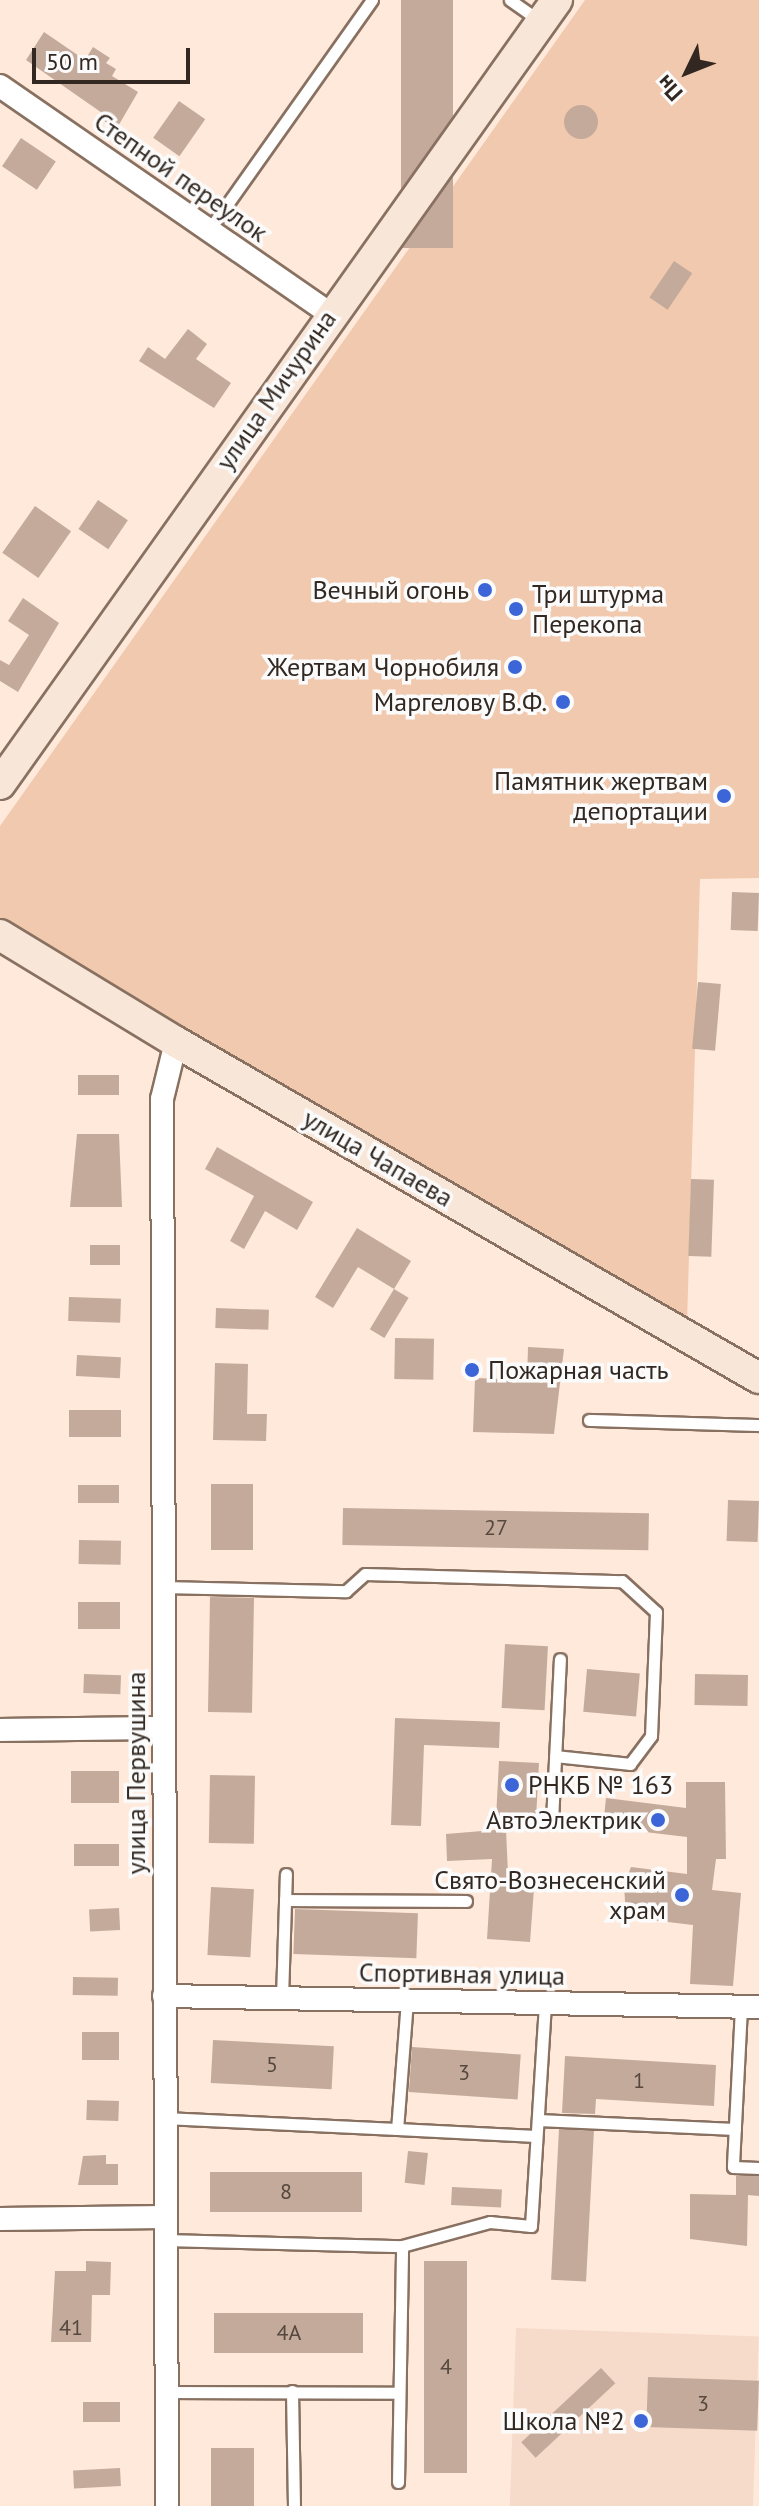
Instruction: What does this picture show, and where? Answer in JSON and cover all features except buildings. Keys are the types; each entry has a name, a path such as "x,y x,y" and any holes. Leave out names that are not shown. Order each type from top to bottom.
{"main road":[{"name":"улица Мичурина","path":"0,784 330,314 549,11"},
{"name":"улица Чапаева","path":"0,935 176,1042 759,1378"}],"street":[{"name":"Степной переулок","path":"4,96 209,230 330,314"},
{"name":"улица Первушина","path":"167,2506 162,1099 176,1042"},
{"path":"0,1730 164,1728"},
{"name":"Спортивная улица","path":"164,1996 750,2007"},
{"path":"0,2219 164,2217"}],"lane":[{"path":"209,230 372,0"},
{"path":"510,0 549,11"},
{"path":"589,1420 759,1425"},
{"path":"163,1587 346,1591 365,1574 622,1581 656,1612 651,1736 630,1764 555,1756"},
{"path":"552,1821 560,1659"},
{"path":"282,1998 286,1874"},
{"path":"285,1900 466,1901"},
{"path":"397,2129 407,2000"},
{"path":"165,2240 402,2246 490,2222 531,2226 545,2004"},
{"path":"750,2007 733,2167 759,2168"},
{"path":"164,2118 536,2136"},
{"path":"538,2120 735,2129"},
{"path":"398,2482 402,2246"},
{"path":"292,2391 294,2506"},
{"path":"167,2392 399,2393"}],"shaded area":[{"path":"585,0 759,0 759,878 700,879 687,1324 0,921 0,826"},
{"name":"Школа №2","path":"516,2328 759,2336 753,2506 510,2506"}],"place":[{"name":"Вечный огонь","path":"485,590"},
{"name":"Три штурма Перекопа","path":"516,609"},
{"name":"Жертвам Чорнобиля","path":"515,667"},
{"name":"Маргелову В.Ф.","path":"563,702"},
{"name":"Памятник жертвам депортации","path":"724,796"},
{"name":"Пожарная часть","path":"472,1370"},
{"name":"РНКБ № 163","path":"512,1785"},
{"name":"АвтоЭлектрик","path":"658,1820"},
{"name":"Свято-Вознесенский храм","path":"682,1895"},
{"name":"Школа №2","path":"641,2421"}]}
